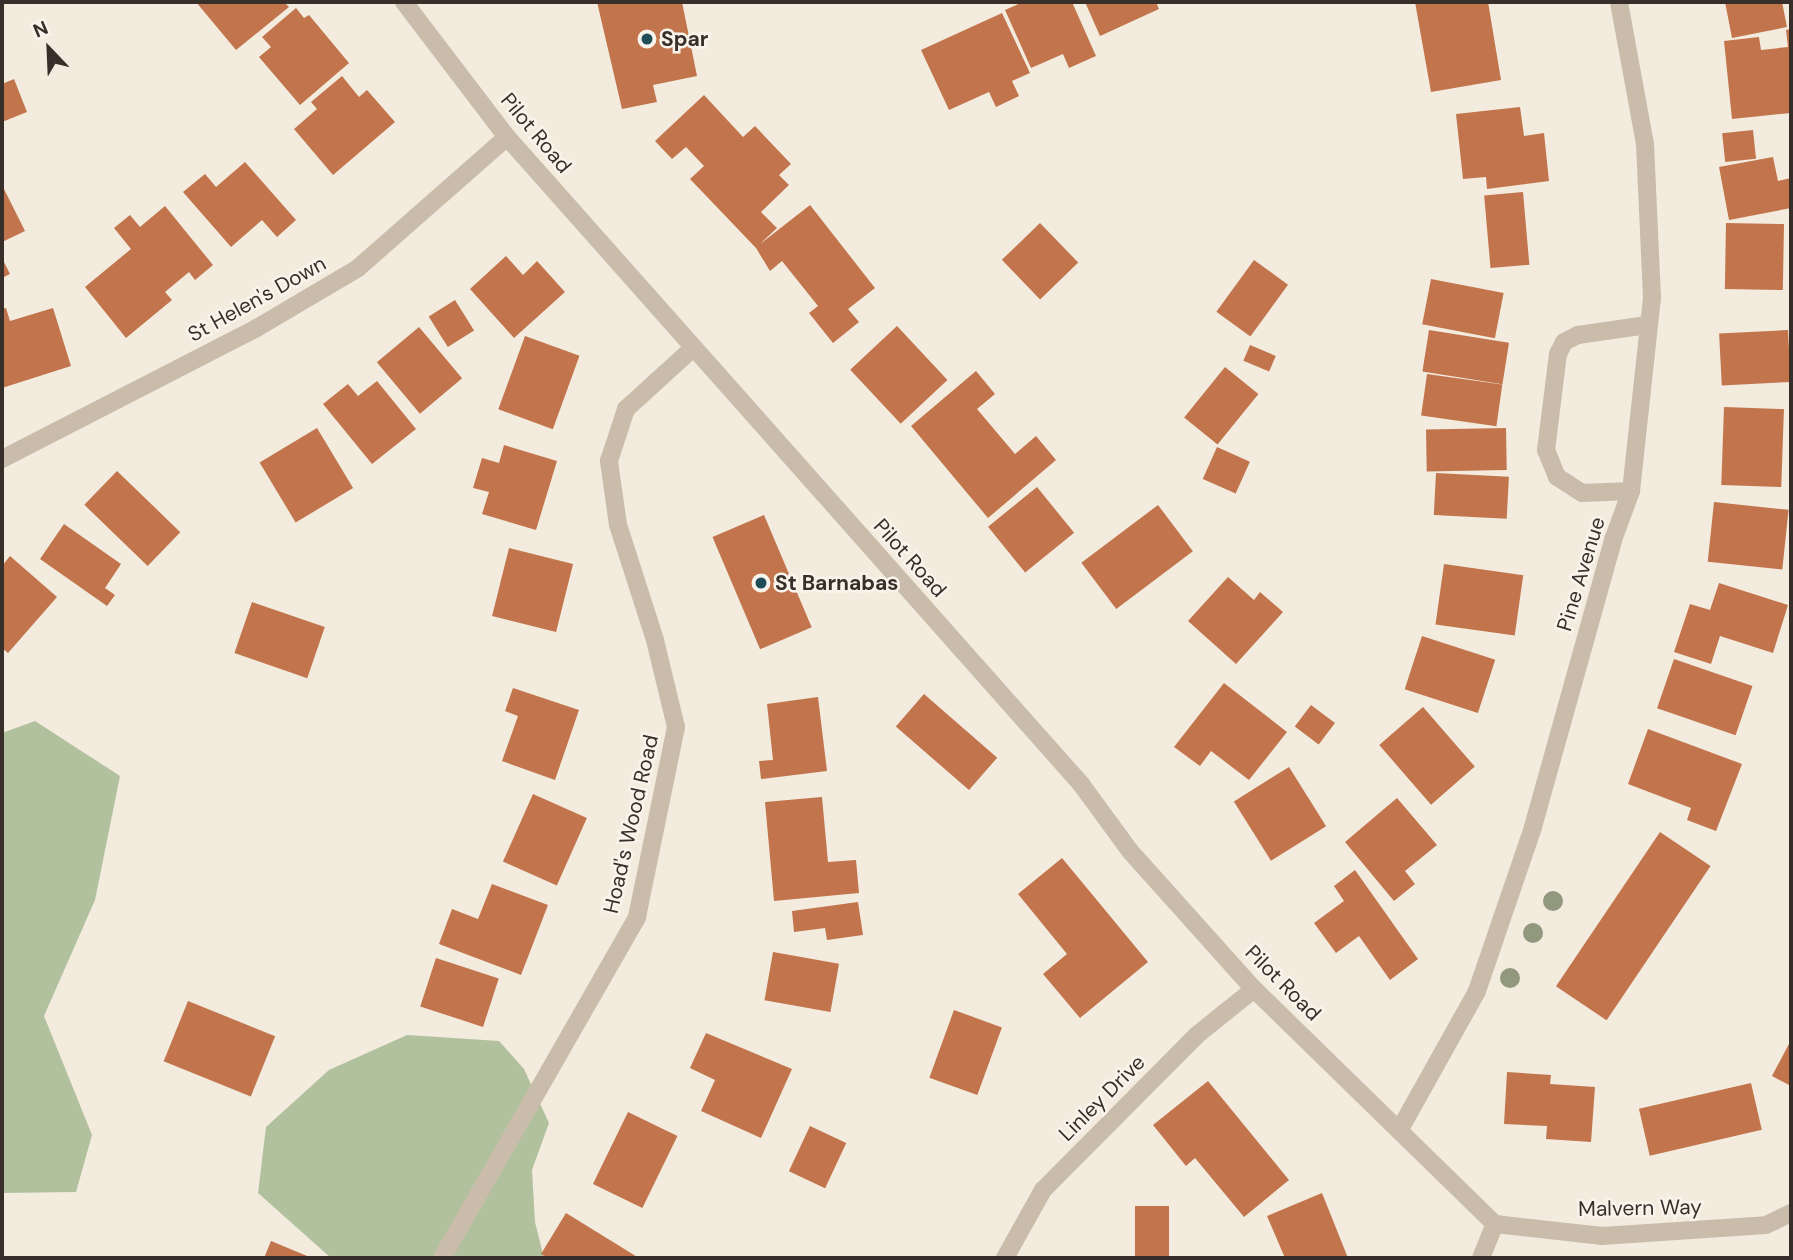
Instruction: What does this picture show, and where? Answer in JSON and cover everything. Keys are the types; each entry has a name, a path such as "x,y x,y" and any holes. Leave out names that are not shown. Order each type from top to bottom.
{"street":[{"name":"Pilot Road","path":"404,2 507,137 692,349 1081,784 1130,851 1254,989 1400,1129"},
{"name":"Pine Avenue","path":"1400,1129 1477,990 1533,827 1613,540 1631,491 1652,298 1645,144 1619,2"},
{"name":"St Helen's Down","path":"2,459 255,329 358,268 507,137"},
{"path":"1631,491 1582,493 1557,477 1546,450 1558,354 1564,342 1578,335 1647,325"},
{"name":"Hoad's Wood Road","path":"442,1258 637,917 676,727 655,640 618,525 609,461 626,409 692,349"},
{"name":"Linley Drive","path":"1005,1258 1043,1190 1196,1035 1254,989"},
{"path":"1400,1129 1495,1224 1480,1258"},
{"name":"Malvern Way","path":"1495,1224 1602,1236 1766,1225 1791,1213"}],"green space":[{"path":"35,721 120,776 95,900 44,1016 92,1135 76,1192 2,1193 2,733"},
{"path":"407,1035 499,1041 524,1069 549,1123 532,1170 535,1222 544,1258 331,1258 258,1193 266,1127 329,1070"}],"building":[{"path":"196,2 284,2 289,7 236,50"},
{"name":"Spar","path":"597,2 682,2 697,76 653,85 657,102 622,109"},
{"path":"1023,2 1072,2 1096,56 1069,68 1063,54 1031,68 1005,10"},
{"path":"1085,2 1156,2 1159,9 1100,36"},
{"path":"1415,2 1488,2 1501,80 1431,92"},
{"path":"1725,2 1782,2 1787,27 1732,38"},
{"path":"296,8 304,18 309,15 349,63 300,105 259,57 271,47 262,37"},
{"path":"1002,13 1030,73 1012,81 1019,96 996,107 989,92 949,110 921,50"},
{"path":"1791,29 1791,113 1732,119 1724,41 1759,37 1761,50 1788,47 1786,30"},
{"path":"342,76 359,97 367,90 395,122 333,175 294,129 317,109 311,102"},
{"path":"14,79 27,112 2,122 2,84"},
{"path":"704,95 743,137 755,126 791,164 779,175 789,185 761,212 777,228 760,244 810,205 875,288 848,309 859,322 833,343 809,313 818,306 782,261 770,271 756,248 690,179 704,166 686,147 672,159 655,141"},
{"path":"1520,107 1524,136 1544,133 1549,181 1487,189 1486,177 1463,179 1456,114"},
{"path":"1753,130 1756,159 1725,162 1722,133"},
{"path":"1773,157 1778,181 1791,178 1791,208 1729,220 1719,167"},
{"path":"245,162 296,220 277,237 262,220 231,247 183,192 205,174 216,187"},
{"path":"2,185 25,231 2,242"},
{"path":"1523,192 1529,265 1491,268 1484,195"},
{"path":"165,206 213,265 195,280 189,272 165,292 172,300 126,338 85,287 131,249 114,228 130,215 140,227"},
{"path":"1040,223 1078,263 1040,299 1002,260"},
{"path":"1726,223 1784,224 1783,290 1725,289"},
{"path":"506,256 523,275 537,261 565,292 514,338 470,289"},
{"path":"2,258 10,274 2,278"},
{"path":"1254,260 1288,285 1250,336 1216,312"},
{"path":"1431,279 1504,293 1495,338 1422,324"},
{"path":"455,300 474,331 448,347 429,316"},
{"path":"6,308 10,321 53,308 71,366 2,388 2,309"},
{"path":"897,326 947,380 901,424 850,370"},
{"path":"419,327 462,378 420,414 377,362"},
{"path":"1429,330 1509,343 1502,384 1422,371"},
{"path":"1788,330 1791,382 1722,386 1719,334"},
{"path":"525,336 580,356 553,429 498,409"},
{"path":"1250,345 1276,356 1269,372 1243,361"},
{"path":"1225,367 1258,394 1218,445 1184,418"},
{"path":"976,371 995,394 977,409 1015,454 1036,436 1056,460 988,518 911,426"},
{"path":"1427,374 1502,385 1496,426 1421,416"},
{"path":"377,381 416,429 372,464 323,404 348,384 358,396"},
{"path":"1724,407 1784,409 1781,487 1721,485"},
{"path":"317,428 353,488 296,523 260,463"},
{"path":"1506,428 1507,470 1427,471 1426,429"},
{"path":"504,445 557,461 536,530 482,514 489,492 473,488 482,458 499,463"},
{"path":"1217,447 1250,462 1236,494 1203,479"},
{"path":"117,471 180,532 148,566 84,505"},
{"path":"1436,473 1509,477 1507,519 1434,515"},
{"path":"1037,487 1074,533 1025,572 988,527"},
{"path":"1714,502 1789,510 1782,570 1708,562"},
{"path":"1158,505 1193,551 1116,609 1081,563"},
{"name":"St Barnabas","path":"764,515 812,627 760,649 712,537"},
{"path":"64,524 121,564 105,588 115,595 107,606 40,559"},
{"path":"509,548 573,564 556,632 492,616"},
{"path":"10,556 57,597 8,653 2,648 2,566"},
{"path":"1444,564 1523,575 1515,636 1436,624"},
{"path":"1228,577 1254,600 1260,592 1283,612 1236,664 1188,621"},
{"path":"1719,583 1788,605 1773,653 1720,636 1711,664 1674,652 1690,604 1710,610"},
{"path":"252,602 325,627 307,678 234,653"},
{"path":"1422,636 1495,660 1478,713 1405,689"},
{"path":"1674,659 1752,686 1736,735 1657,708"},
{"path":"1224,683 1287,732 1249,780 1211,751 1200,766 1174,747"},
{"path":"513,688 579,710 555,780 502,761 518,716 505,711"},
{"path":"924,694 997,758 969,790 896,726"},
{"path":"818,697 827,771 761,779 759,761 773,760 767,704"},
{"path":"1311,705 1335,723 1319,745 1295,727"},
{"path":"1423,707 1475,767 1431,805 1379,745"},
{"path":"1648,729 1742,764 1716,831 1687,820 1691,808 1628,784"},
{"path":"1289,767 1326,826 1271,861 1234,801"},
{"path":"533,794 587,818 557,886 503,862"},
{"path":"822,797 828,862 856,860 859,893 774,901 765,802"},
{"path":"1397,798 1437,845 1405,871 1415,884 1394,901 1345,842"},
{"path":"1660,832 1711,866 1607,1020 1556,986"},
{"path":"1062,858 1148,962 1080,1018 1043,974 1067,954 1018,894"},
{"path":"1355,870 1418,959 1390,980 1359,936 1336,953 1314,923 1344,901 1334,886"},
{"path":"492,884 548,905 521,975 439,944 452,909 478,919"},
{"path":"858,902 863,935 827,940 825,928 794,932 792,911"},
{"path":"773,952 839,964 830,1012 764,1000"},
{"path":"436,958 499,978 483,1027 420,1007"},
{"path":"188,1001 275,1036 251,1096 164,1061"},
{"path":"954,1010 1002,1027 977,1095 929,1078"},
{"path":"706,1033 792,1069 761,1138 701,1111 715,1080 690,1068"},
{"path":"1791,1040 1791,1086 1772,1076"},
{"path":"1507,1072 1551,1075 1550,1084 1595,1087 1591,1142 1546,1139 1547,1126 1504,1124"},
{"path":"1208,1081 1289,1180 1244,1217 1195,1158 1186,1166 1153,1125"},
{"path":"1751,1083 1762,1130 1650,1156 1639,1109"},
{"path":"628,1112 677,1136 642,1208 593,1184"},
{"path":"810,1126 846,1143 825,1188 789,1171"},
{"path":"1322,1193 1348,1258 1285,1258 1267,1216"},
{"path":"1135,1206 1169,1206 1169,1258 1135,1258"},
{"path":"566,1213 639,1258 548,1258 541,1254"},
{"path":"271,1241 312,1258 264,1258"}],"place":[{"name":"Spar","path":"647,39"},
{"name":"St Barnabas","path":"761,583"}]}
